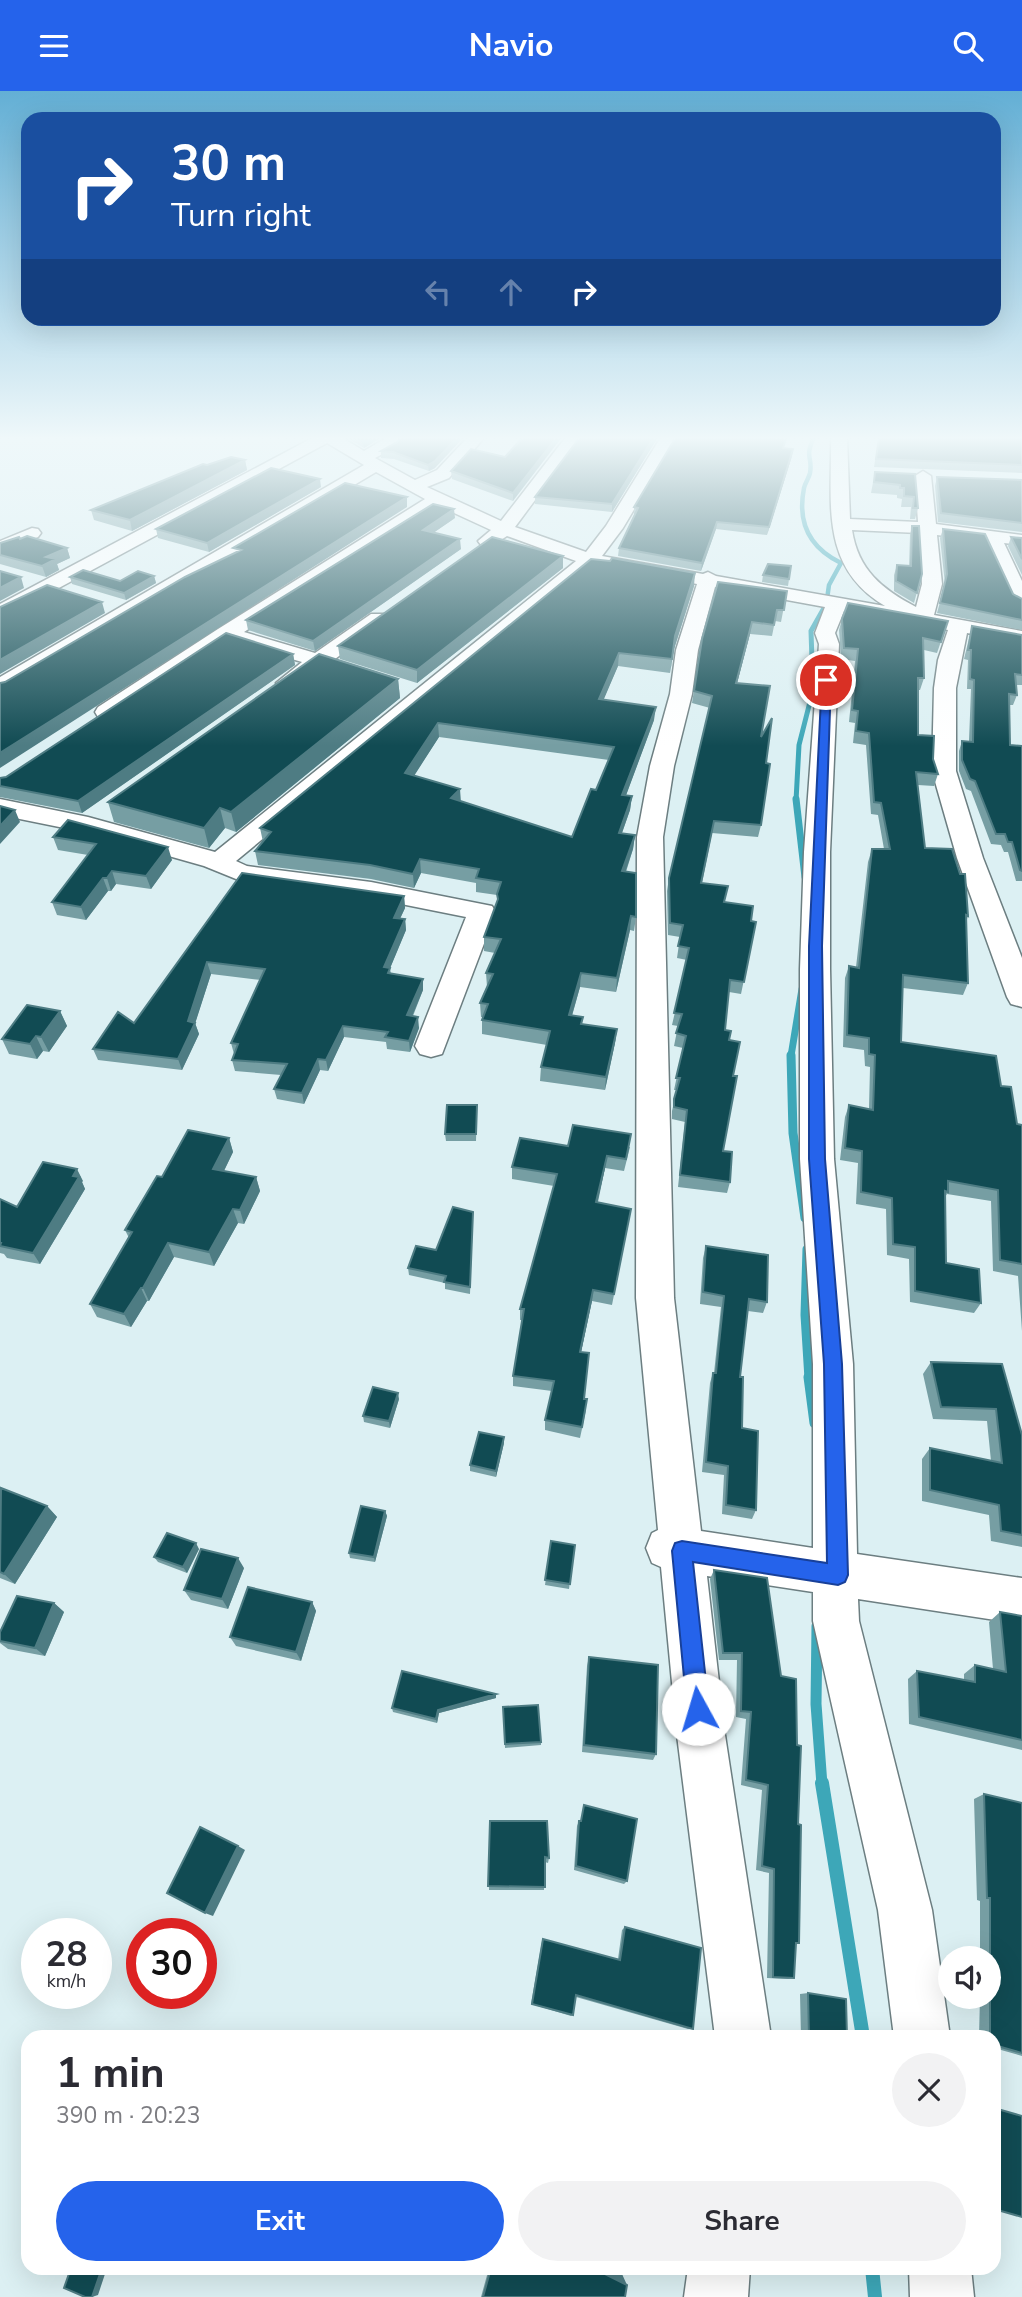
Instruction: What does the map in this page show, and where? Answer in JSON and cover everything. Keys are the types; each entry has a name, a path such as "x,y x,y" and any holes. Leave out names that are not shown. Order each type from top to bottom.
{"street":[{"path":"0,548 17,540"},
{"path":"0,612 133,540"},
{"path":"0,686 241,540"},
{"path":"90,723 225,633 373,540"},
{"path":"471,553 490,540"},
{"path":"533,540 590,559 708,578 959,626 1022,633"},
{"path":"218,863 331,767 590,559 605,540"},
{"path":"843,540 865,583 923,619"},
{"path":"923,619 932,584 929,540"},
{"path":"993,540 1022,602"},
{"path":"708,578 687,650 681,694 662,766 650,837 655,1299 675,1549 742,2030"},
{"path":"22,580 68,593"},
{"path":"103,603 127,610"},
{"path":"838,603 825,633 829,644 817,852 815,969 817,1159 833,1364 838,1575 836,1621 905,1910 921,2030"},
{"path":"274,692 394,607"},
{"path":"959,626 945,688 944,771 970,858 1022,997"},
{"path":"225,633 357,673"},
{"path":"396,686 423,695"},
{"path":"0,807 88,825 218,863 241,873 371,890 482,912 431,1046"},
{"path":"88,825 110,810"},
{"path":"675,1549 1022,1601"},
{"path":"716,2297 718,2275"},
{"path":"940,2275 942,2297"}],"building":[{"path":"10,540 40,540 67,548 46,557 56,559 42,566 0,555 0,543"},
{"path":"247,540 339,540 0,753 0,683 185,577 241,550 233,548"},
{"path":"375,540 459,540 313,641 246,620"},
{"path":"488,540 503,540 563,556 417,670 338,646"},
{"path":"623,540 710,540 702,563 619,548"},
{"path":"912,540 920,540 922,574 917,593 896,581 897,565 911,566"},
{"path":"944,540 988,540 1013,594 1022,599 1022,620 940,603 947,574"},
{"path":"1012,540 1022,540 1022,559"},
{"path":"612,558 695,573 675,636 672,659 619,653 599,699 656,707 622,795 632,796 619,833 635,835 622,871 636,873 636,917 631,916 617,978 581,973 569,1015 583,1017 581,1024 617,1029 606,1077 541,1067 550,1031 482,1020 488,1004 480,1003 493,974 486,973 501,939 484,937 498,899 501,882 476,878 479,869 420,859 413,874 370,865 255,851 271,832 260,828 591,559 610,561","holes":["438,723 614,747 596,790 591,789 572,837 451,798 460,789 405,773"]},
{"path":"768,564 791,566 789,579 763,575"},
{"path":"83,570 120,581 138,571 154,576 124,593 70,577"},
{"path":"0,571 21,577 0,588"},
{"path":"718,582 787,591 784,610 777,610 774,625 752,622 736,683 770,686 761,737 772,718 766,763 770,764 761,825 714,821 701,883 728,886 724,902 753,906 751,921 756,922 744,982 730,980 725,1030 731,1031 729,1040 740,1042 733,1076 737,1076 723,1151 732,1152 730,1182 680,1175 687,1110 674,1107 674,1099 686,1036 676,1033 682,1014 674,1013 689,948 678,946 683,925 670,923 669,878 712,696 694,691 702,639"},
{"path":"47,585 102,602 0,660 0,607"},
{"path":"848,603 948,621 941,642 923,638 924,678 918,678 918,735 934,736 933,759 938,774 916,772 925,848 952,849 960,874 965,874 968,983 903,975 901,1042 996,1056 1001,1086 1011,1087 1017,1124 1022,1125 1022,1264 1000,1260 998,1190 948,1181 948,1192 945,1191 946,1263 979,1269 981,1303 915,1291 915,1247 893,1244 892,1198 861,1192 862,1151 845,1148 849,1105 873,1110 875,1055 869,1054 869,1038 847,1035 849,966 859,968 872,849 890,849 881,803 874,802 869,733 856,731 858,711 852,710 858,649 844,648 842,619"},
{"path":"972,626 1022,635 1022,675 1015,674 1017,695 1009,694 1010,745 1022,746 1022,871 1012,842 1008,842 1005,834 996,834 975,781 970,779 962,760 962,741 973,742 974,680 970,679 971,650 968,650"},
{"path":"226,633 293,654 78,801 0,786 0,778 6,777"},
{"path":"319,654 398,679 231,812 220,808 204,828 108,802"},
{"path":"0,806 15,810 0,826"},
{"path":"68,820 168,847 146,876 112,871 107,878 103,878 81,907 52,902 96,844 53,837"},
{"path":"242,873 404,896 394,918 405,919 384,967 390,968 388,973 423,979 407,1015 418,1017 409,1041 385,1037 388,1032 343,1026 326,1060 318,1059 302,1093 274,1089 287,1064 232,1060 238,1044 231,1043 265,969 207,962 188,1021 195,1023 178,1059 93,1049 118,1012 134,1023"},
{"path":"27,1005 60,1011 41,1037 36,1036 30,1044 2,1039"},
{"path":"447,1105 477,1105 476,1134 445,1134"},
{"path":"573,1125 631,1134 626,1159 607,1156 596,1202 631,1209 614,1294 593,1290 580,1352 589,1353 584,1399 587,1399 582,1427 545,1420 554,1381 513,1376 524,1309 520,1309 557,1174 512,1167 520,1138 568,1146"},
{"path":"188,1130 229,1138 213,1169 256,1177 240,1210 233,1209 209,1252 168,1243 143,1288 124,1314 90,1304 132,1232 125,1230 157,1176 162,1177"},
{"path":"43,1162 77,1169 73,1176 79,1177 33,1253 0,1246 0,1199 17,1207"},
{"path":"453,1207 473,1212 470,1287 444,1282 446,1276 408,1268 416,1246 436,1250"},
{"path":"706,1246 768,1255 767,1302 749,1299 740,1377 743,1377 742,1428 758,1431 756,1510 726,1505 728,1466 706,1462 713,1373 716,1373 724,1296 703,1292"},
{"path":"931,1362 1002,1364 1022,1435 1022,1535 1001,1531 999,1505 930,1490 930,1448 1002,1463 996,1409 941,1407"},
{"path":"373,1387 398,1393 389,1421 363,1416"},
{"path":"479,1432 504,1437 496,1471 470,1465"},
{"path":"1,1488 47,1506 4,1574 0,1572"},
{"path":"361,1506 385,1511 374,1557 349,1553"},
{"path":"167,1533 196,1543 183,1567 154,1557"},
{"path":"551,1541 575,1545 570,1584 545,1580"},
{"path":"201,1549 238,1558 222,1599 184,1590"},
{"path":"714,1570 767,1578 781,1676 796,1679 797,1745 801,1746 798,1824 801,1825 799,1943 796,1943 794,1978 773,1977 774,1869 762,1866 768,1785 746,1780 751,1712 741,1711 742,1653 723,1653"},
{"path":"248,1587 312,1602 296,1652 230,1637"},
{"path":"17,1596 54,1603 35,1648 0,1641 0,1632"},
{"path":"1000,1612 1022,1616 1022,1740 919,1717 917,1671 975,1682 975,1665 1006,1672"},
{"path":"589,1657 658,1665 656,1754 584,1745"},
{"path":"402,1671 496,1694 438,1710 436,1719 392,1708"},
{"path":"538,1705 541,1742 505,1744 503,1707"},
{"path":"984,1794 1022,1803 1022,2053 1001,2047 1001,2030 990,2030 990,2009 1001,2009 1001,1946 990,1946 990,1898 987,1898"},
{"path":"584,1805 637,1819 627,1881 576,1866 579,1821"},
{"path":"490,1821 547,1821 549,1858 545,1857 545,1887 488,1886"},
{"path":"200,1827 238,1846 205,1913 167,1893"},
{"path":"625,1927 701,1948 693,2029 576,1995 573,2015 532,2004 543,1939 620,1960"},
{"path":"808,1993 846,1999 847,2030 809,2030"},
{"path":"1001,2110 1022,2116 1022,2217 1001,2211"},
{"path":"69,2275 100,2275 92,2297 85,2297 64,2288"},
{"path":"489,2275 607,2275 627,2285 625,2297 483,2297"}],"waterway":[{"path":"813,540 821,550 841,563 829,585 827,599"},
{"path":"796,800 799,745 813,690 811,631 824,608"},
{"path":"796,800 805,877"},
{"path":"791,1056 802,989"},
{"path":"791,1056 793,1133 805,1218"},
{"path":"807,1249 805,1315 809,1379"},
{"path":"809,1377 815,1423"},
{"path":"817,1626 816,1704 822,1785"},
{"path":"822,1783 862,2030"},
{"path":"873,2275 875,2297"}],"route":[{"path":"698,1709 682,1551 838,1575 833,1364 817,1159 815,946 826,680"}]}
